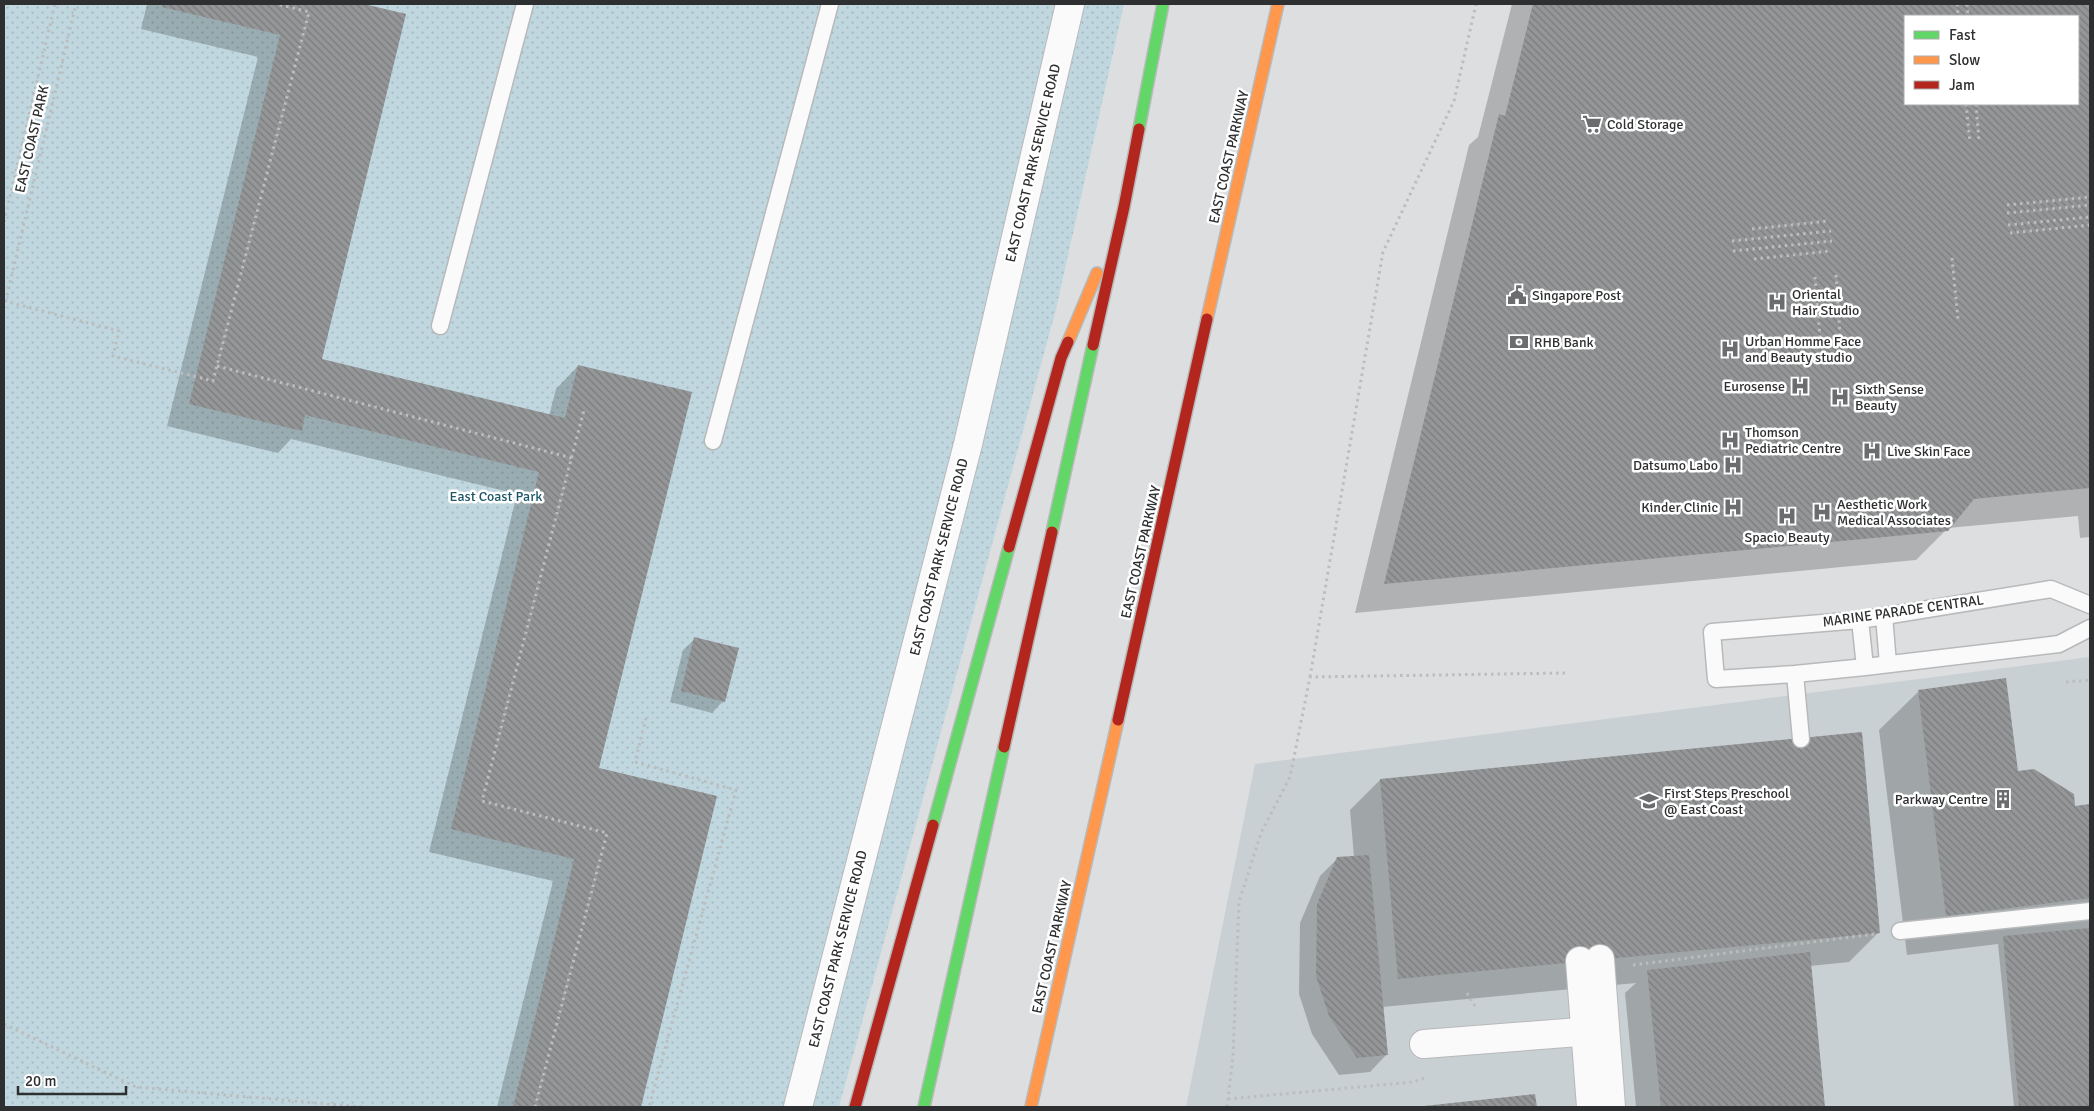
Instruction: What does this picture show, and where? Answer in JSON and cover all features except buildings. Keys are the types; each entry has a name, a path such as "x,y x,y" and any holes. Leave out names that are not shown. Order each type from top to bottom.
{"highway":[{"path":"924,1107 1124,207 1164,4"},
{"name":"EAST COAST PARKWAY","path":"1031,1107 1278,4"},
{"path":"855,1107 1061,358 1124,207"}],"street":[{"name":"EAST COAST PARK SERVICE ROAD","path":"798,1107 968,444 1070,4"},
{"path":"1590,960 1595,1031 1591,1107"},
{"path":"1424,1044 1595,1031"},
{"path":"1595,1031 1611,1107"}],"lane":[{"path":"440,326 525,4"},
{"path":"713,441 830,4"},
{"name":"MARINE PARADE CENTRAL","path":"1795,674 1716,679 1712,632 1860,620 2051,589 2090,605"},
{"path":"1884,616 1888,664"},
{"path":"1860,620 1865,667"},
{"path":"1800,739 1795,674 2059,644 2090,628"},
{"path":"1900,931 2090,911"}],"path":[{"path":"4,222 55,4"},
{"name":"EAST COAST PARK","path":"4,308 76,4"},
{"path":"5,302 119,331 112,356 213,381 308,12 277,4"},
{"path":"1227,1107 1233,1056 1239,902 1260,834 1290,777 1310,677 1382,252 1454,101 1476,4"},
{"path":"1966,105 1970,142"},
{"path":"1976,105 1979,141"},
{"path":"2007,205 2090,197"},
{"path":"2008,214 2090,205"},
{"path":"2008,224 2090,217"},
{"path":"1752,229 1830,221"},
{"path":"1762,227 1816,223"},
{"path":"2010,233 2090,225"},
{"path":"1732,241 1829,231 1753,239"},
{"path":"1754,250 1827,241"},
{"path":"1733,251 1832,241"},
{"path":"1764,256 1818,251"},
{"path":"1754,259 1831,251"},
{"path":"1952,258 1958,319"},
{"path":"1836,275 1840,335"},
{"path":"1815,277 1820,336"},
{"path":"218,366 572,458"},
{"path":"535,1107 607,833 482,801 584,410"},
{"path":"1310,677 1566,673"},
{"path":"2066,682 2090,680"},
{"path":"646,718 635,762 736,790 649,1107"},
{"path":"1628,966 1900,931"},
{"path":"4,1024 136,1087 362,1107"},
{"path":"1228,1099 1413,1082"}],"shaded area":[{"path":"2090,657 2090,1107 1186,1107 1255,764"}],"green space":[{"name":"East Coast Park","path":"4,4 1124,4 1056,309 839,1107 4,1107"}],"traffic: fast":[{"path":"1139,129 1163,4"},
{"path":"1052,532 1093,345"},
{"path":"933,825 1009,547"},
{"path":"924,1107 1004,747"}],"traffic: slow":[{"path":"1207,319 1278,4"},
{"path":"1068,342 1097,273"},
{"path":"1031,1107 1118,720"}],"traffic: jam":[{"path":"1093,345 1124,207 1139,129"},
{"path":"1118,720 1207,319"},
{"path":"1009,547 1061,358 1068,342"},
{"path":"1004,747 1052,532"},
{"path":"855,1107 933,825"}],"place":[{"name":"Cold Storage","path":"1592,124"},
{"name":"Singapore Post","path":"1517,295"},
{"name":"Oriental Hair Studio","path":"1777,302"},
{"name":"RHB Bank","path":"1519,342"},
{"name":"Urban Homme Face and Beauty studio","path":"1730,349"},
{"name":"Eurosense","path":"1800,386"},
{"name":"Sixth Sense Beauty","path":"1840,397"},
{"name":"Thomson Pediatric Centre","path":"1730,440"},
{"name":"Live Skin Face","path":"1872,451"},
{"name":"Datsumo Labo","path":"1733,465"},
{"name":"Kinder Clinic","path":"1733,507"},
{"name":"Aesthetic Work Medical Associates","path":"1822,512"},
{"name":"Spacio Beauty","path":"1787,516"},
{"name":"Parkway Centre","path":"2003,799"},
{"name":"First Steps Preschool @ East Coast","path":"1649,801"}]}
